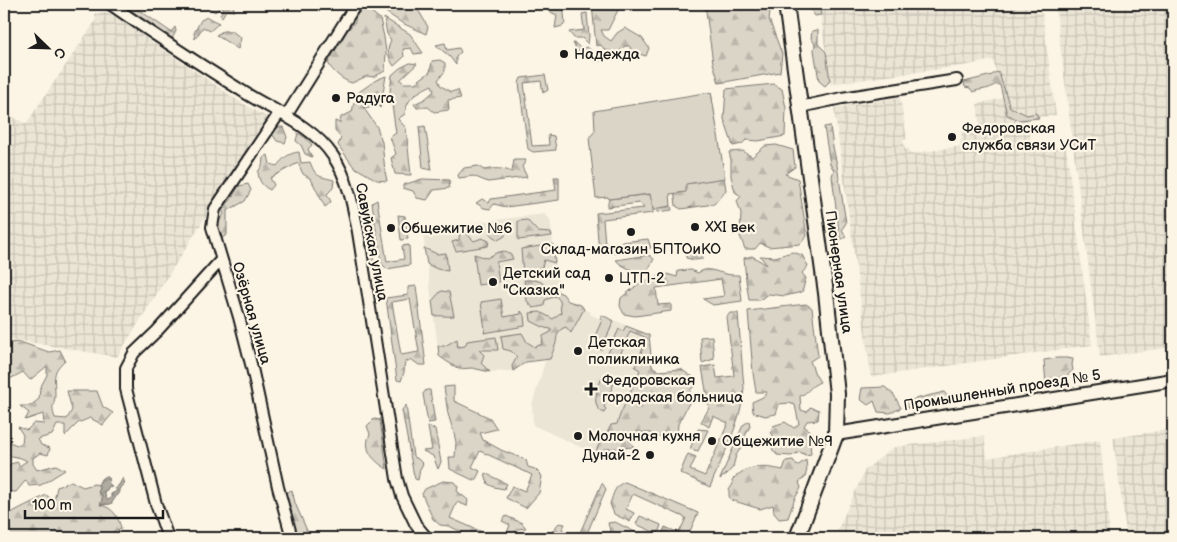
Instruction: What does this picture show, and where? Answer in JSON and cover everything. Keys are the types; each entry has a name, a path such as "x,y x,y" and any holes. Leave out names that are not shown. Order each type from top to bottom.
{"main road":[{"name":"Пионерная улица","path":"786,4 825,284 836,394 836,434 797,538"}],"street":[{"name":"Савуйская улица","path":"110,4 249,95 308,131 333,156 344,177 352,200 397,479 402,496 416,525 427,538"},
{"name":"Озёрная улица","path":"292,538 278,487 239,316 212,227 215,209 283,114 356,4"},
{"path":"800,107 852,96 957,80"},
{"path":"168,538 156,504 126,389 126,368 134,352 157,331 222,260"},
{"name":"Промышленный проезд № 5","path":"836,434 1173,380"}],"shaded area":[{"path":"819,4 1035,4 1036,13 1042,12 1056,115 1028,119 1032,151 1066,146 1092,345 871,377 834,108 900,97 907,139 903,140 905,149 909,149 910,154 961,146 961,131 980,127 977,104 1003,98 993,60 830,84"},
{"path":"1055,4 1173,4 1173,347 1100,357"},
{"path":"108,12 239,101 268,118 117,357 4,338 4,112 26,124 96,20 95,13"},
{"path":"544,214 550,219 560,301 591,312 590,314 600,319 602,315 649,335 621,442 595,454 533,425 532,405 547,355 519,358 513,371 490,372 439,356 423,234 428,233 431,228"},
{"path":"1173,429 1173,538 1127,538 1113,438"},
{"path":"984,436 987,458 1100,440 1110,538 834,538 865,470 894,447"}],"green space":[{"path":"119,4 130,4 171,32 175,27 176,31 172,39"},
{"path":"203,4 233,4 234,11 226,10 222,17 220,15 223,9 221,6 215,12"},
{"path":"383,4 412,4 428,27 426,34 402,23 384,11"},
{"path":"550,4 563,4 565,23 563,26 555,28 557,15 548,11"},
{"path":"592,4 621,4 608,30 601,30 604,36 611,41 617,33 625,28 642,38 649,48 646,56 639,54 621,56 631,48 629,46 625,46 617,53 605,50 601,45 596,46"},
{"path":"705,4 771,4 769,19 782,54 780,72 719,83 713,63"},
{"path":"818,4 852,4 820,9 821,15 815,16 808,6"},
{"path":"363,9 370,11 380,19 386,52 385,71 373,77 367,76 352,83 332,70 328,63 347,31 355,22 355,17"},
{"path":"587,13 588,44 582,38 574,38 569,32 584,30 582,14"},
{"path":"207,17 219,23 210,31 203,27 195,39 194,33 201,20"},
{"path":"384,18 410,34 423,53 414,54 411,48 403,49 404,57 394,66 388,53 391,40 387,34"},
{"path":"818,30 818,44 826,52 830,81 825,86 819,81 814,50 815,44 811,38 812,31"},
{"path":"223,31 232,31 241,38 238,49 216,35"},
{"path":"445,43 447,50 459,48 461,52 456,57 456,65 436,45"},
{"path":"573,43 581,49 587,47 593,52 600,54 603,60 596,62 592,58 583,55"},
{"path":"440,60 445,63 445,71 438,80 441,86 451,92 458,90 461,98 448,100 449,110 434,112 428,107 417,108 414,104 425,99 434,91 432,85 411,99 405,114 398,119 406,128 411,175 395,174 391,158 396,154 390,137 396,133 390,91 392,75 410,63 417,64 400,80 404,83 415,83 430,72 432,61"},
{"path":"996,72 999,73 1010,107 1027,115 1036,113 1039,118 1019,120 1007,115 1000,85 973,92 970,88 965,87 964,82 992,75"},
{"path":"545,75 548,90 543,93 541,81 524,83 532,146 549,145 548,135 554,136 556,150 533,152 528,149 519,83 521,78"},
{"path":"386,76 380,108 375,93 373,106 363,107 377,127 382,142 387,181 377,180 354,167 338,145 341,138 335,131 335,121 340,123 341,117 352,112 354,103 358,103 359,92 376,80"},
{"path":"774,84 782,89 786,108 785,136 758,141 746,140 742,144 733,146 724,119 726,89"},
{"path":"711,92 726,190 714,204 681,209 676,206 674,188"},
{"path":"711,92 725,178 686,184 686,192 670,194 671,206 653,209 650,194 609,199 608,197 596,198 589,138 595,131 594,111"},
{"path":"425,126 432,170 423,168 419,127"},
{"path":"830,126 846,223 842,229 846,237 840,240 832,176 834,170 830,164 824,127"},
{"path":"278,127 283,127 287,137 285,143 277,141 272,134"},
{"path":"298,133 312,145 308,149 312,157 305,154 301,145 296,141"},
{"path":"776,145 793,150 795,167 785,174 798,179 807,236 800,244 769,247 760,243 755,249 745,249 740,236 741,213 737,201 741,196 735,192 731,176 729,152 743,151 752,157 765,146"},
{"path":"299,152 301,163 310,162 316,174 334,180 333,188 327,194 331,202 325,207 311,179 303,174 298,163 270,178 274,185 270,190 260,180 258,172 262,166 263,158 268,155 270,164 277,166 286,156"},
{"path":"514,160 526,160 522,167 527,177 488,182 473,176 459,178 458,175 464,168 478,166 484,170 498,169 512,172"},
{"path":"554,177 559,177 559,200 506,207 494,204 490,209 476,203 482,199 489,203 491,199 556,190"},
{"path":"422,179 450,180 449,188 434,190 427,200 417,198 413,191 403,188 403,185"},
{"path":"248,184 251,190 245,201 227,211 227,235 222,238 217,228 224,214 222,208 230,201 239,186"},
{"path":"651,194 671,206 672,210 658,212 653,209 653,213 603,219 605,244 648,239 651,248 599,254 596,213 644,208 640,203 607,207 609,199"},
{"path":"377,200 387,262 404,259 402,246 409,245 410,265 387,269 381,263 372,203"},
{"path":"363,215 368,221 374,265 368,261 367,239 362,223"},
{"path":"398,215 405,216 408,239 401,240"},
{"path":"527,220 538,232 551,233 552,236 518,240 518,221"},
{"path":"495,222 502,224 505,231 505,236 498,240 491,235 491,226"},
{"path":"460,230 474,241 482,238 489,241 488,246 456,251 452,242 459,240"},
{"path":"553,244 555,263 544,260 542,267 534,270 534,273 523,274 521,249"},
{"path":"424,248 437,254 446,253 448,271 437,269 427,264"},
{"path":"692,248 700,249 703,259 686,258 686,252"},
{"path":"504,251 511,255 513,259 496,262 499,282 478,285 474,254 487,258"},
{"path":"792,252 802,255 808,266 802,273 806,278 802,292 785,296 769,294 759,300 749,300 744,258 752,256 767,265 760,256 775,257"},
{"path":"649,255 654,259 648,270 635,272 616,260"},
{"path":"691,270 698,273 712,270 739,275 742,301 713,305 703,299 724,296 721,279 656,288 658,305 671,304 671,311 635,316 624,314 620,306 621,298 641,282 653,280 663,273 677,277 678,271"},
{"path":"524,280 541,282 548,290 563,294 568,301 581,305 584,309 571,333 566,327 559,331 550,359 526,362 513,371 512,366 517,357 511,351 503,349 501,336 522,333 527,342 535,347 542,344 543,336 551,332 551,329 531,321 530,313 540,312 553,319 561,314 560,301 556,296 545,300 544,306 533,308 527,301"},
{"path":"416,286 426,365 419,365 412,360 405,362 401,381 397,380 386,298 408,295 408,287","holes":["410,299 419,352 401,355 392,302"]},
{"path":"441,291 449,292 454,316 434,316 432,301"},
{"path":"501,299 504,317 521,314 521,311 524,315 525,326 484,333 481,302"},
{"path":"806,304 812,308 818,356 810,361 820,382 800,396 801,410 807,412 810,407 819,410 818,420 807,421 804,426 815,435 810,443 811,454 805,455 800,452 791,456 777,455 772,449 777,443 771,432 773,426 785,422 794,428 799,424 795,405 789,403 779,404 776,414 765,416 753,412 752,402 763,397 767,392 756,392 748,311"},
{"path":"730,313 738,313 744,388 735,426 710,487 680,473 688,454 696,457 690,470 705,476 728,423 713,416 709,427 701,422 709,408 702,367 715,365 717,378 734,376 727,317"},
{"path":"602,315 614,321 601,350 591,345 602,320 600,319"},
{"path":"626,326 649,335 652,366 659,371 681,369 694,377 696,385 690,390 690,401 678,424 677,435 669,433 664,438 650,433 638,432 629,441 634,447 605,449 595,454 602,437 606,435 611,425 617,424 640,370 635,367 647,338 630,331 618,360 608,353 619,329 623,331"},
{"path":"712,336 714,359 702,363 700,337"},
{"path":"496,337 498,350 479,350 484,355 481,363 490,372 472,368 459,369 439,356 438,346 445,346 457,339 458,347 465,346 467,341"},
{"path":"20,342 49,352 60,350 65,360 58,368 55,376 53,408 55,418 67,419 72,410 67,391 97,391 103,407 113,413 103,425 90,418 78,423 65,436 65,425 57,425 52,435 38,439 41,445 50,448 48,455 40,453 33,458 33,464 37,470 56,465 65,470 41,485 29,486 26,480 16,492 4,491 4,477 10,464 18,462 19,466 27,461 4,454 4,440 17,445 22,443 23,435 18,427 27,430 34,423 44,424 43,414 25,420 29,413 20,406 30,406 39,399 40,388 47,375 47,366 30,380 23,372 4,382 4,344"},
{"path":"1057,358 1073,359 1073,370 1066,376 1057,378 1059,384 1046,384 1044,360"},
{"path":"603,375 615,381 604,407 606,409 604,413 599,410 596,401 597,390"},
{"path":"454,386 454,401 490,418 497,429 480,433 483,440 526,460 528,467 535,469 542,476 539,493 526,508 506,498 512,486 525,491 532,475 480,451 472,467 480,471 475,481 450,469 449,457 455,457 456,442 448,414 444,387"},
{"path":"885,387 894,395 901,408 890,413 878,412 874,401 868,405 860,399 862,388"},
{"path":"426,390 430,390 435,422 428,423 423,394"},
{"path":"944,392 949,398 938,401 939,404 907,408 907,401"},
{"path":"406,405 413,456 423,464 418,480 415,479 413,471 402,410"},
{"path":"374,419 380,420 387,469 374,459 368,450 367,445 370,434 367,426"},
{"path":"749,421 750,426 745,436 744,444 736,455 733,467 720,479 743,425"},
{"path":"428,427 435,429 441,462 438,469 433,456 423,451 432,450"},
{"path":"698,429 708,430 698,451 690,449"},
{"path":"793,460 797,466 806,460 807,469 805,478 799,482 801,488 795,498 788,518 779,519 774,513 773,505 760,509 731,500 729,490 733,484 732,480 743,471 756,468 783,470 786,461"},
{"path":"485,473 507,484 504,489 488,484"},
{"path":"71,481 83,487 94,484 98,485 100,489 98,492 102,495 103,500 101,505 109,508 114,513 121,528 109,534 111,538 4,538 4,518 19,508 46,495 54,501 57,487"},
{"path":"443,481 454,482 458,487 457,491 468,500 467,506 457,502 450,518 496,538 474,538 449,526 440,525 433,519 422,494 425,489"},
{"path":"625,482 698,513 687,538 665,538 661,536 665,527 679,533 686,518 633,494 626,509 634,513 630,522 614,514 610,504 612,496 616,488"},
{"path":"602,483 606,489 585,538 551,538 553,530 559,523 565,524 562,530 578,537"},
{"path":"292,490 295,503 308,533 299,538 297,538 289,513 285,493"},
{"path":"506,516 522,523 526,528 517,529 510,538 505,538 510,525 502,521"},
{"path":"640,516 661,525 658,534 636,524"},
{"path":"615,522 637,533 638,537 612,538 608,523"}],"water":[{"path":"105,476 108,477 109,484 112,486 104,491 108,500 111,498 111,494 117,491 115,488 123,478 125,484 119,489 111,504 100,505 102,495 98,492 100,489 98,485"}],"place":[{"name":"Надежда","path":"564,54"},
{"name":"Радуга","path":"336,98"},
{"name":"Федоровская служба связи УСиТ","path":"952,137"},
{"name":"XXI век","path":"695,227"},
{"name":"Общежитие №6","path":"391,228"},
{"name":"Склад-магазин БПТОиКО","path":"631,232"},
{"name":"ЦТП-2","path":"609,278"},
{"name":"Детский сад \"Сказка\"","path":"493,282"},
{"name":"Детская поликлиника","path":"578,351"},
{"name":"Федоровская городская больница","path":"591,389"},
{"name":"Молочная кухня","path":"578,436"},
{"name":"Общежитие №9","path":"712,441"},
{"name":"Дунай-2","path":"650,455"}]}
